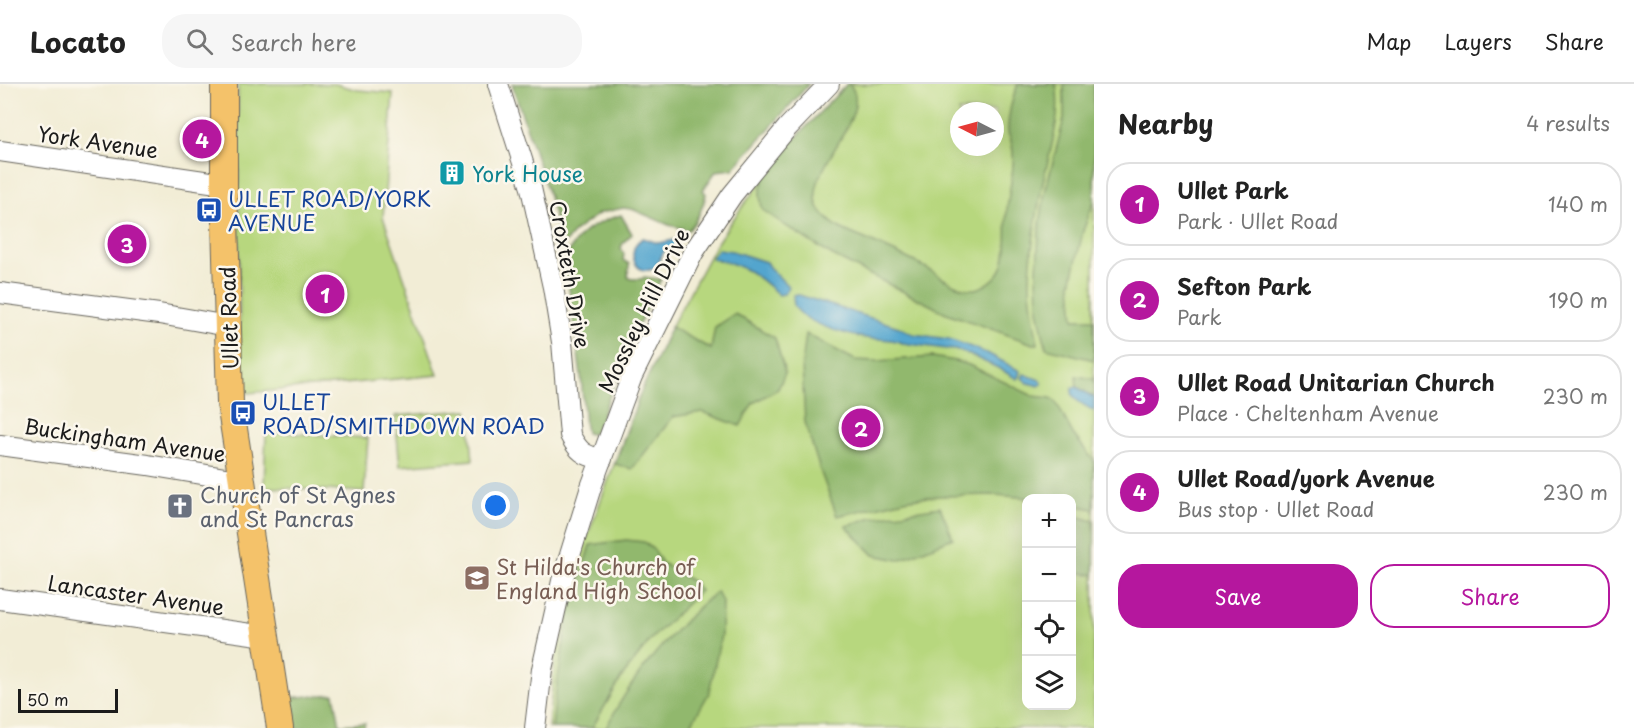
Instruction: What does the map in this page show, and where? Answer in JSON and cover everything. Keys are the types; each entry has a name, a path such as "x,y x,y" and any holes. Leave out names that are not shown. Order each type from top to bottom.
{"main road":[{"name":"Ullet Road","path":"224,84 224,184 230,403 280,728"}],"street":[{"name":"Croxteth Drive","path":"498,84 531,188 553,287 562,342 570,435 576,448 590,457 602,459"},
{"name":"Mossley Hill Drive","path":"535,728 542,669 562,581 591,487 632,376 693,253 732,195 787,128 829,84"},
{"name":"York Avenue","path":"0,151 224,184"},
{"path":"0,293 159,314 228,326"},
{"name":"Buckingham Avenue","path":"0,445 148,465 243,481"},
{"name":"Lancaster Avenue","path":"0,599 265,636"}],"green space":[{"path":"238,84 335,84 358,90 393,93 383,217 438,375 248,393 240,384"},
{"path":"512,84 809,84 733,169 716,171 703,190 706,194 703,204 689,230 669,225 632,209 623,208 600,213 576,230 564,244 561,243 549,196"},
{"path":"847,84 1094,84 1094,728 548,728 555,659 582,551 641,392 671,327 716,244 787,147"},
{"path":"847,84 855,96 854,111 819,179 816,194 820,210 836,226 915,262 954,284 975,289 983,287 995,278 1004,260 1013,161 1008,122 1018,84 1056,84 1058,98 1056,127 1040,197 1030,267 1033,316 1038,344 944,312 831,255 763,210 760,193 764,177 787,147"},
{"path":"1064,84 1094,84 1094,201 1083,231 1071,284 1074,319 1094,319 1094,360 1046,348 1038,310 1039,230 1045,192 1064,119"},
{"path":"621,215 632,234 621,248 624,254 623,260 629,264 628,277 631,279 644,277 661,279 634,334 595,433 590,434 586,433 585,427 581,376 565,260 580,236 587,230"},
{"path":"735,314 775,338 785,373 778,389 753,403 740,426 702,412 673,417 632,469 615,464 641,392 671,327 711,349 715,327"},
{"path":"806,334 855,360 877,361 933,357 955,361 969,365 1033,396 1051,398 1056,402 1073,434 1094,461 1094,509 1076,506 1076,494 1022,494 1022,497 996,495 939,496 909,499 837,516 805,422 802,365"},
{"path":"1076,376 1094,379 1094,398 1077,387"},
{"path":"468,410 473,460 400,466 395,416"},
{"path":"266,432 368,438 364,492 264,487"},
{"path":"940,507 953,538 899,560 874,555 846,526 869,518"},
{"path":"1076,516 1094,521 1094,575 1076,572"},
{"path":"626,540 644,542 655,551 662,563 695,583 700,591 651,639 622,677 592,728 552,728 567,621 590,545"},
{"path":"717,592 722,602 721,635 709,693 689,728 606,728 623,698 653,656 699,607"},
{"path":"334,694 340,725 365,723 364,728 293,728 288,698"}],"water":[{"path":"643,238 658,243 674,240 677,245 676,250 665,250 655,268 642,269 637,266 633,255 634,248"},
{"path":"718,249 766,262 789,287 784,294 779,295 741,267 712,259"},
{"path":"796,294 899,327 913,334 949,339 966,345 989,354 1020,371 1019,376 1017,379 961,351 865,338 815,323 794,305 793,295"},
{"path":"1024,374 1040,380 1042,384 1039,386 1028,383 1022,378"},
{"path":"1077,387 1094,398 1094,411 1073,396 1072,388"}],"place":[{"name":"Ullet Road/york Avenue","path":"202,139"},
{"name":"York House","path":"452,173"},
{"name":"ULLET ROAD/YORK AVENUE","path":"209,210"},
{"name":"Ullet Road Unitarian Church","path":"127,244"},
{"name":"Ullet Park","path":"325,294"},
{"name":"ULLET ROAD/SMITHDOWN ROAD","path":"243,413"},
{"name":"Sefton Park","path":"861,428"},
{"name":"Church of St Agnes and St Pancras","path":"180,506"},
{"name":"St Hilda's Church of England High School","path":"477,578"}]}
